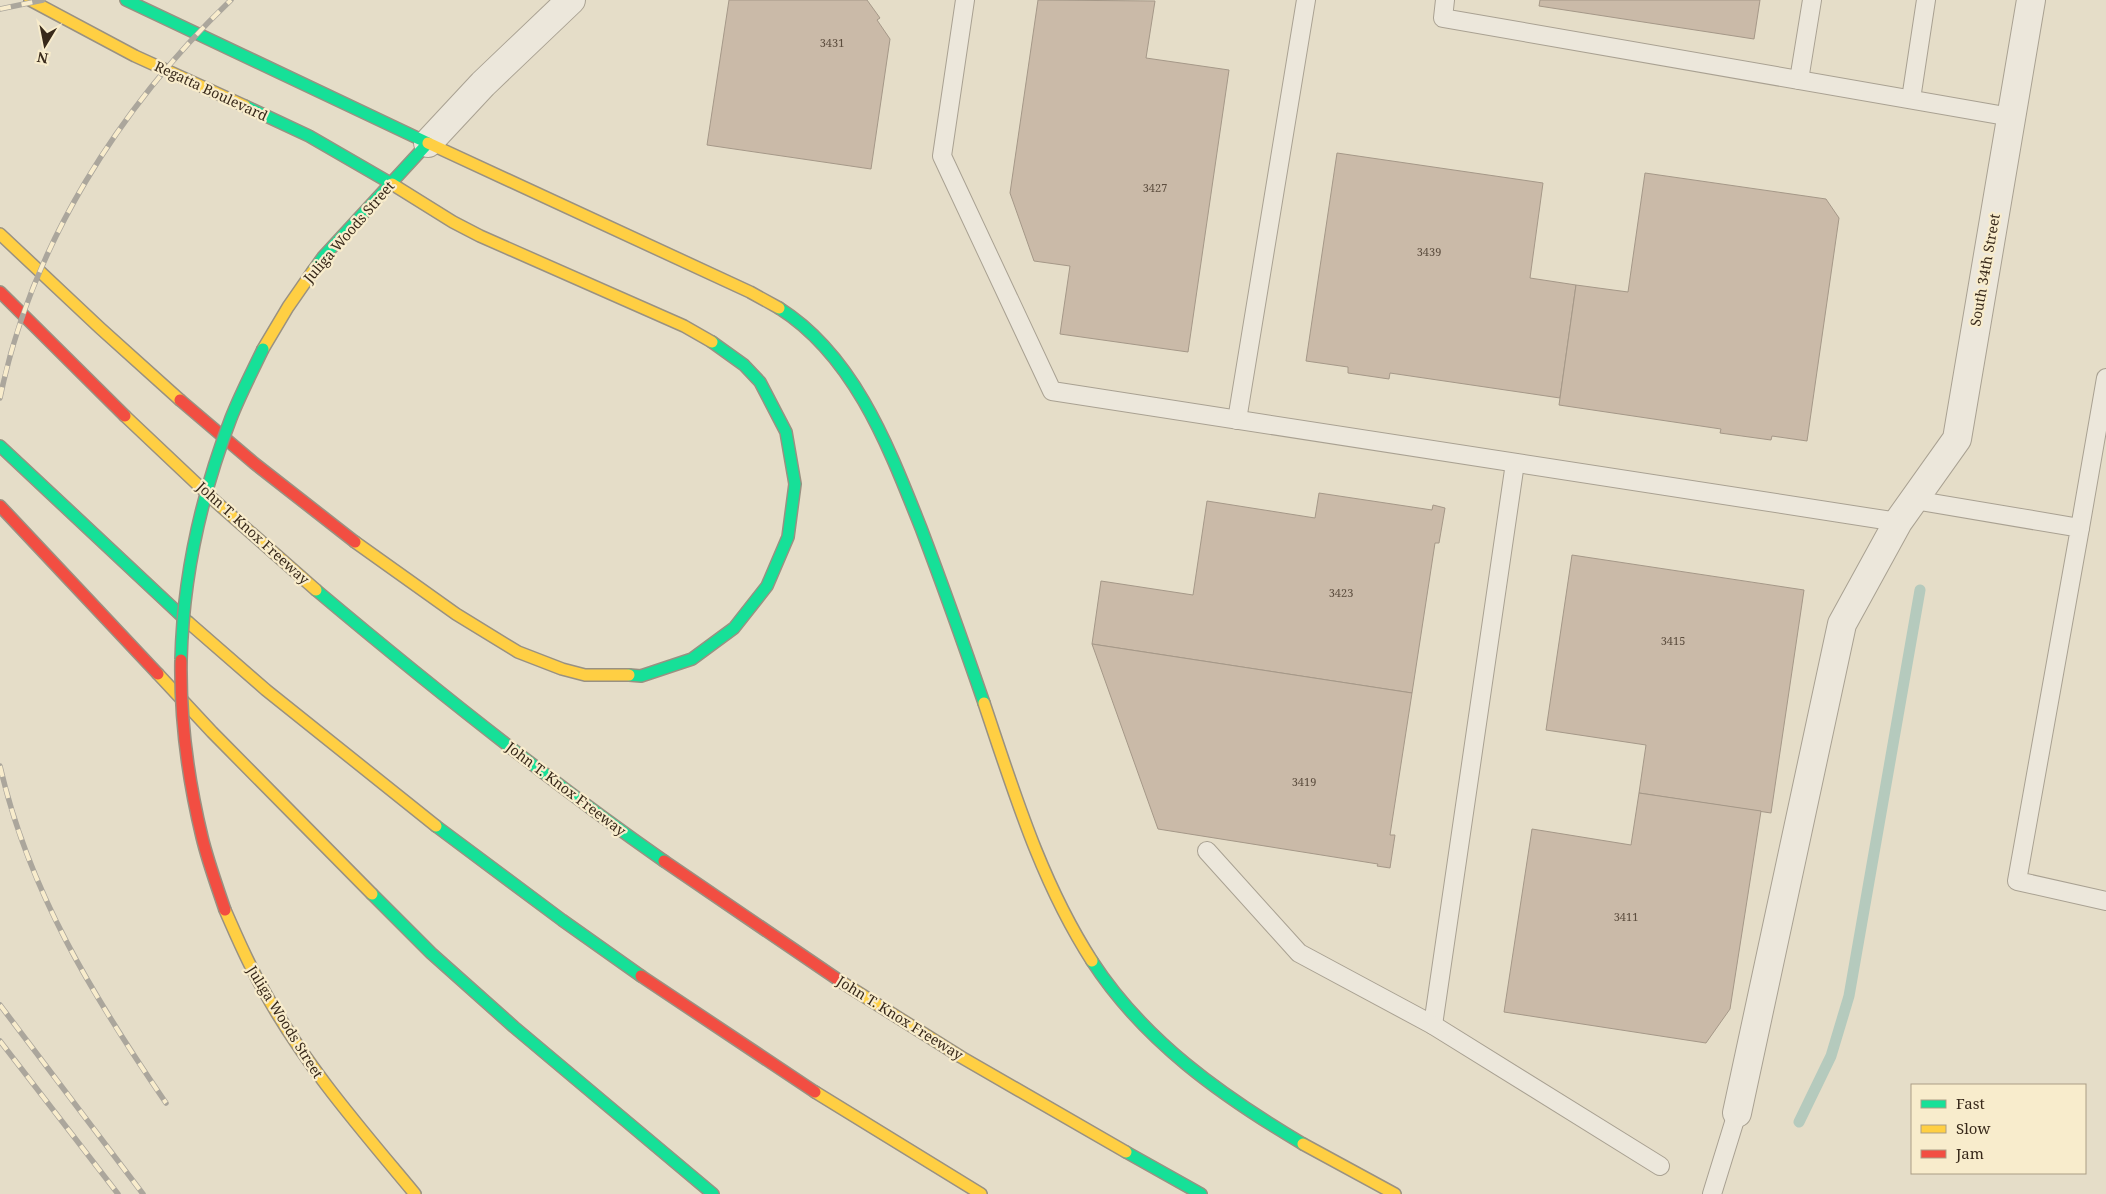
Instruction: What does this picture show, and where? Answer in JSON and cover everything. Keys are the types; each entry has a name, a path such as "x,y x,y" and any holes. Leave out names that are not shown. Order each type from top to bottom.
{"main road":[{"name":"Regatta Boulevard","path":"0,234 135,362 264,473 437,601 505,644 533,659 586,676 642,676 669,669 696,656 721,640 744,619 761,598 776,572 786,544 792,515 795,488 793,459 786,431 774,405 760,382 737,359 713,341 684,326 480,236 453,222 309,136 135,56 30,0"},
{"path":"126,0 428,143 750,292 791,316 826,349 856,389 879,432 908,494 953,613 1042,866 1077,939 1099,972 1122,1002 1148,1030 1177,1059 1208,1083 1274,1128 1395,1194"},
{"name":"Juliga Woods Street","path":"415,1194 333,1095 296,1045 261,989 238,943 199,832 186,768 180,705 181,638 192,546 204,494 229,420 263,349 296,294 323,257 428,143"},
{"name":"John T. Knox Freeway","path":"0,292 114,406 292,569 406,665 539,769 669,865 868,1000 1005,1084 1201,1194"},
{"path":"0,446 114,555 188,622 358,764 483,862 678,1003 820,1096 981,1194"},
{"path":"0,506 212,732 431,953 514,1027 713,1194"}],"street":[{"name":"Juliga Woods Street","path":"428,143 477,90 571,0"},
{"name":"South 34th Street","path":"1738,1113 1842,624 1898,522 1956,439 2031,0"}],"lane":[{"path":"964,0 942,156 1052,391 1898,522"},
{"path":"1237,420 1306,0"},
{"path":"1445,0 1443,18 2011,117"},
{"path":"1799,80 1812,0"},
{"path":"1911,99 1926,0"},
{"path":"2106,378 2017,881 2106,901"},
{"path":"1433,1024 1515,463"},
{"path":"1914,500 2080,528"},
{"path":"1207,851 1299,953 1433,1024 1660,1166"},
{"path":"1712,1194 1738,1113"}],"building":[{"path":"729,0 867,0 880,18 877,20 890,39 871,169 707,145"},
{"path":"1038,0 1155,1 1146,58 1229,70 1188,352 1060,334 1070,266 1034,261 1010,193"},
{"path":"1540,0 1760,0 1754,39 1539,6"},
{"path":"1337,153 1543,183 1530,278 1576,285 1560,398 1390,373 1389,379 1348,373 1348,367 1306,361"},
{"path":"1645,173 1826,199 1839,218 1807,441 1772,436 1771,440 1720,433 1721,429 1559,405 1576,285 1628,292"},
{"path":"1319,493 1432,510 1433,505 1445,508 1439,543 1435,543 1412,693 1092,644 1101,581 1193,595 1207,501 1315,518"},
{"path":"1572,555 1804,590 1771,813 1639,793 1646,745 1546,730"},
{"path":"1092,644 1412,693 1390,835 1395,835 1390,868 1377,866 1378,864 1158,829"},
{"path":"1639,793 1761,811 1730,1009 1706,1043 1504,1012 1532,829 1631,845"}],"waterway":[{"path":"1799,1122 1831,1056 1849,996 1920,590"}],"railway":[{"path":"0,9 43,0"},
{"path":"0,398 14,342 34,287 57,233 86,182 117,132 152,86 190,41 231,0"},
{"path":"0,766 28,857 46,900 89,983 139,1064 166,1103"},
{"path":"0,1005 143,1194"},
{"path":"0,1041 118,1194"}],"traffic: fast":[{"path":"126,0 428,143 323,257 313,271"},
{"path":"245,106 309,136 392,184"},
{"path":"779,308 806,328 829,351 849,378 882,436 921,528 984,703"},
{"path":"629,675 641,676 692,659 734,628 767,586 788,537 795,484 786,432 760,382 744,365 712,342"},
{"path":"181,660 185,598 203,507 220,447 231,418 263,349"},
{"path":"0,446 188,622"},
{"path":"316,590 487,730 575,797 664,861"},
{"path":"436,826 641,976"},
{"path":"372,894 431,953 514,1027 713,1194"},
{"path":"1092,961 1113,990 1160,1041 1214,1086 1303,1144"},
{"path":"1126,1152 1201,1194"}],"traffic: slow":[{"path":"30,0 135,56 245,106"},
{"path":"428,143 750,292 779,308"},
{"path":"392,184 453,222 480,236 684,326 712,342"},
{"path":"0,234 180,400"},
{"path":"263,349 288,307 313,271"},
{"path":"125,416 216,502 316,590"},
{"path":"355,542 456,614 518,652 562,669 585,675 629,675"},
{"path":"188,622 266,690 436,826"},
{"path":"158,674 212,732 372,894"},
{"path":"984,703 1018,803 1043,868 1074,931 1092,961"},
{"path":"225,910 258,980 296,1044 334,1095 415,1194"},
{"path":"843,983 961,1057 1126,1152"},
{"path":"815,1092 981,1194"},
{"path":"1303,1144 1395,1194"}],"traffic: jam":[{"path":"0,292 125,416"},
{"path":"180,400 254,463 355,542"},
{"path":"0,506 158,674"},
{"path":"181,660 182,705 193,793 204,846 225,910"},
{"path":"664,861 843,983"},
{"path":"641,976 815,1092"}]}
